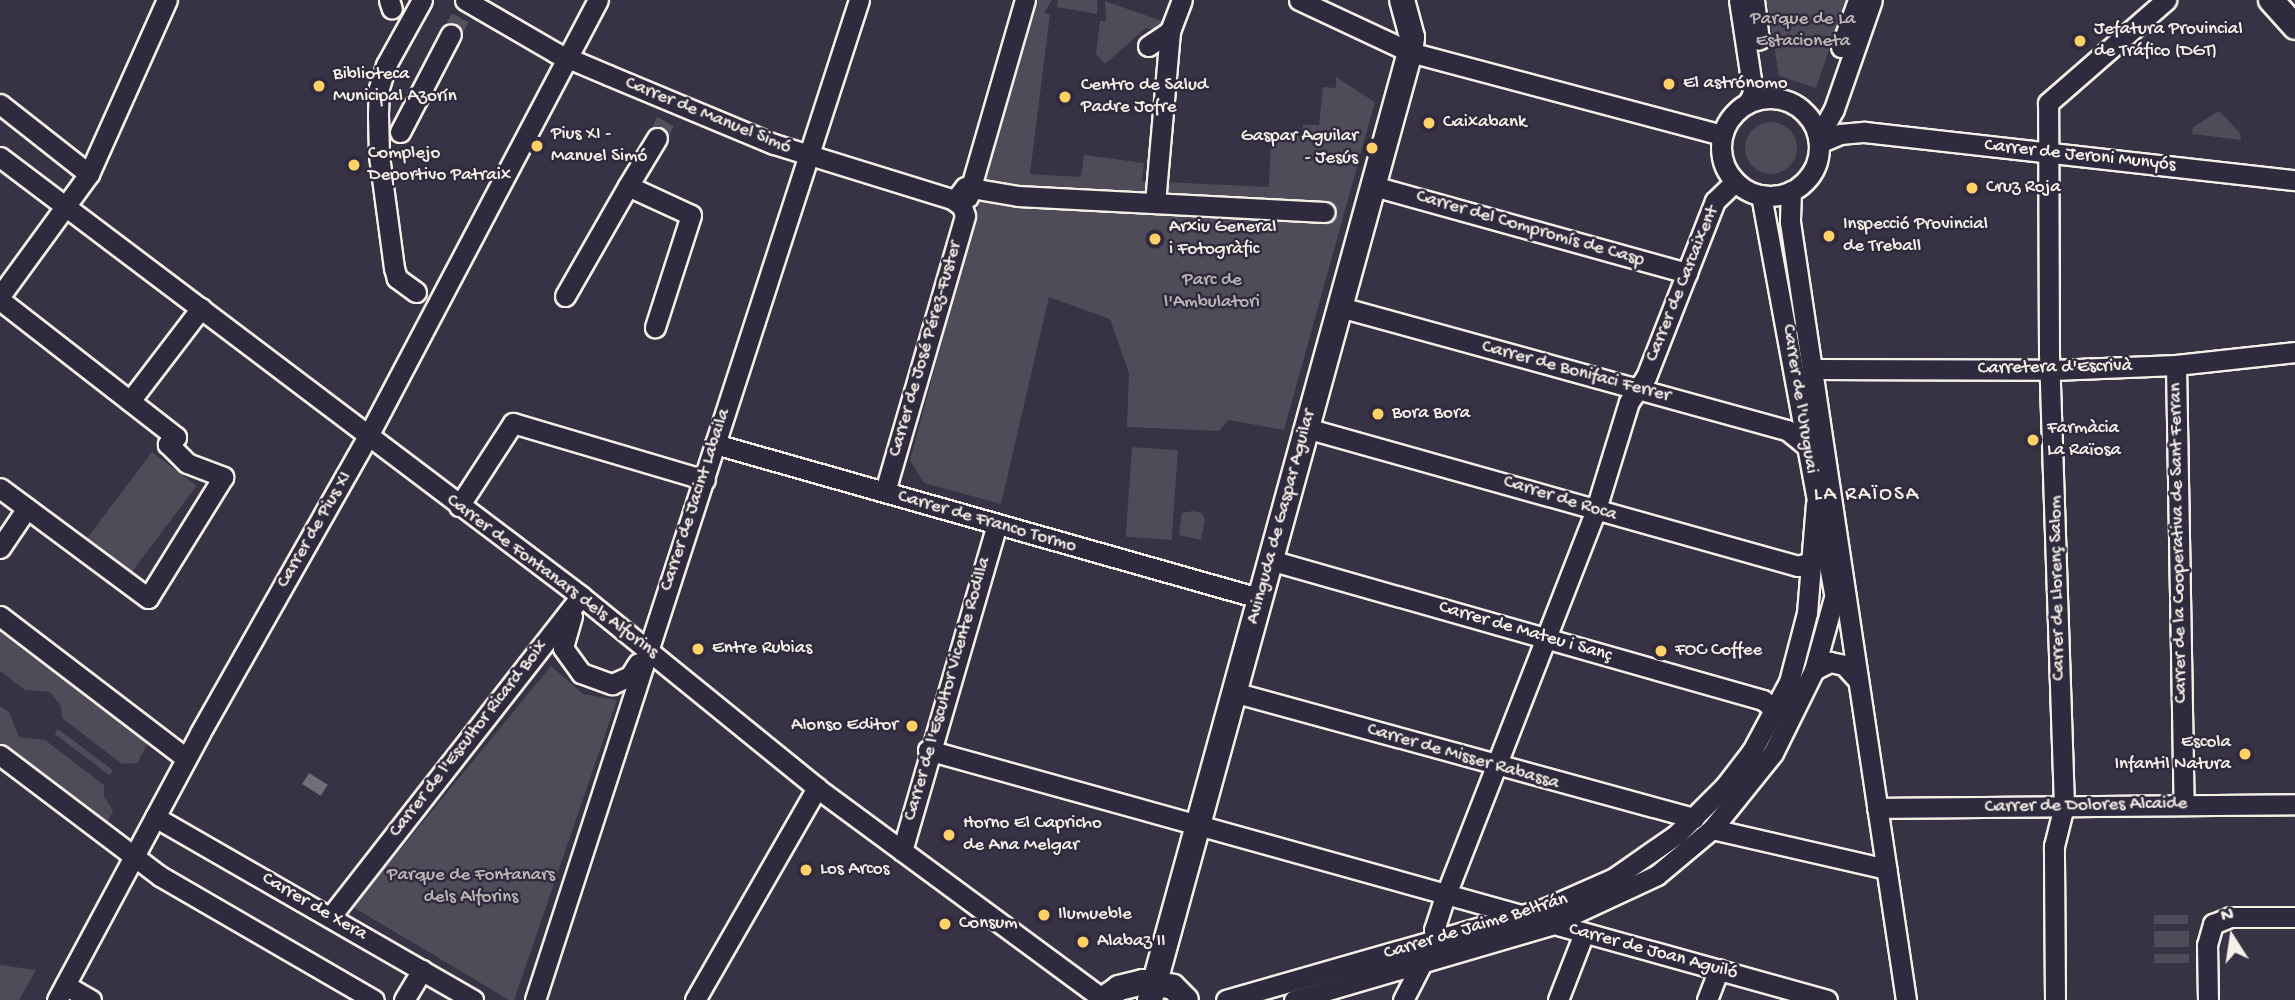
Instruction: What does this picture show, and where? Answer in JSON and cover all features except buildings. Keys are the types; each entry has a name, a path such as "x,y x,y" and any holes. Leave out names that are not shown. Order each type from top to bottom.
{"main road":[{"path":"1402,0 1412,37 1410,52"},
{"path":"2272,0 2295,27"},
{"name":"Avinguda de Gaspar Aguilar","path":"1153,991 1410,52"},
{"path":"1103,1000 1132,983 1153,991 1187,998"}],"street":[{"path":"0,488 148,598 223,477 187,463 168,444 176,437 0,298 67,209 89,174 167,0"},
{"path":"416,292 397,278 394,268 379,155 379,88 397,14 422,0"},
{"name":"Carrer de Pius XI","path":"61,992 187,758 368,436 598,0"},
{"name":"Carrer de Jacint Labaila","path":"535,1000 646,648 705,480 859,0"},
{"name":"Carrer de José Pérez-Fuster","path":"884,492 965,216 964,198 1025,0"},
{"path":"1155,203 1170,31 1182,0"},
{"path":"1299,0 1410,52 1722,135"},
{"path":"1739,0 1752,93 1748,103"},
{"path":"1754,0 1759,40"},
{"path":"1841,47 1857,0"},
{"path":"1819,141 1807,115 1788,102 1774,98 1748,103 1732,116 1722,135 1723,162 1735,182 1761,195 1791,191 1810,175 1819,141 1830,118 1872,0"},
{"name":"Carrer de Llorenç Salom","path":"2055,1000 2053,846 2064,806 2046,153 2048,103 2166,0"},
{"name":"Carrer de Manuel Simó","path":"466,5 671,111 808,155 964,198 1018,196 1325,212"},
{"path":"1149,46 1170,31"},
{"path":"400,132 451,34"},
{"path":"0,104 89,174"},
{"name":"Carrer de Jeroni Munyós","path":"1807,115 1830,118 1865,132"},
{"name":"Carrer de Jeroni Munyós","path":"1819,141 1840,134 1865,132 2295,180"},
{"path":"565,296 657,138"},
{"name":"Carrer de Fontanars dels Alforins","path":"0,157 581,596 817,788 1103,1000"},
{"name":"Carrer de Carcaixent","path":"1440,939 1435,926 1596,509 1629,402 1637,389 1715,201 1735,182"},
{"path":"628,186 691,215 655,327"},
{"name":"Carrer del Compromís de Casp","path":"1373,186 1687,272"},
{"name":"Carrer de l'Uruguai","path":"1791,191 1790,222 1843,563 1857,681 1906,1000"},
{"name":"Carrer de l'Uruguai","path":"1761,195 1816,503 1836,601 1857,681"},
{"name":"Carrer de Bonifaci Ferrer","path":"1340,307 1787,430 1807,446"},
{"path":"130,401 201,308"},
{"name":"Carretera d'Escrivà","path":"1814,369 2053,370 2176,365 2295,352"},
{"name":"Carrer de la Cooperativa de Sant Ferran","path":"2176,365 2184,805"},
{"path":"459,506 513,423 705,480"},
{"name":"Carrer de Roca","path":"1306,428 1798,566 1813,561"},
{"name":"Carrer de Franco Tormo","path":"715,444 996,527 1259,598"},
{"name":"Carrer de Jaime Beltrán","path":"1226,1000 1518,916 1614,878 1654,853 1694,818 1745,760 1775,710 1800,649 1813,561 1816,503"},
{"path":"0,548 27,508"},
{"name":"Carrer de l'Escultor Vicente Rodilla","path":"902,851 928,750 996,527"},
{"name":"Carrer de Mateu i Sanç","path":"1270,561 1763,700 1775,710"},
{"name":"Carrer de Jaime Beltrán","path":"1294,1000 1550,925 1657,875 1712,829 1773,753 1814,670 1836,601 1843,563"},
{"path":"581,596 563,648 581,673 604,684 621,682 646,648"},
{"name":"Carrer de l'Escultor Ricard Boix","path":"331,916 581,596"},
{"path":"0,616 187,758"},
{"path":"1814,670 1830,662 1844,665 1857,681"},
{"name":"Carrer de Misser Rabassa","path":"1233,692 1694,818"},
{"name":"Carrer de Joan Aguiló","path":"928,750 1827,1000"},
{"path":"0,755 134,857 374,1000"},
{"path":"695,1000 817,788"},
{"name":"Carrer de Dolores Alcaide","path":"1877,808 2295,804"},
{"name":"Carrer de Xera","path":"155,817 331,916 472,1000"},
{"path":"1712,829 1886,869"},
{"path":"2208,1000 2207,945 2213,925 2230,917 2295,916"},
{"path":"1558,1000 1584,933"},
{"path":"1403,1000 1423,961"},
{"path":"1707,1000 1719,969"},
{"path":"404,1000 422,970"},
{"path":"61,992 92,1000"}],"green space":[{"name":"Parc de l'Ambulatori","path":"1034,0 1052,0 1044,13 1050,14 1030,174 1081,177 1084,155 1144,163 1142,181 1269,187 1271,135 1302,136 1303,125 1319,125 1323,87 1336,88 1336,77 1375,102 1284,430 1228,420 1219,431 1127,427 1129,373 1110,319 1049,297 1001,504 924,483 910,460"},
{"path":"1058,0 1097,0 1097,14 1057,7"},
{"name":"Parque de La Estacioneta","path":"1767,0 1846,0 1816,88 1779,76"},
{"path":"1105,1 1162,21 1158,30 1146,28 1105,64 1096,54 1100,21 1106,21"},
{"path":"2219,111 2240,133 2241,140 2192,134 2193,127"},
{"path":"1771,122 1781,124 1789,130 1795,138 1795,158 1789,166 1781,172 1771,174 1761,172 1753,166 1747,158 1745,148 1747,138 1753,130 1761,124"},
{"path":"1132,447 1178,450 1172,540 1126,537"},
{"path":"152,452 197,486 129,576 84,542"},
{"path":"1182,513 1202,513 1205,520 1201,540 1179,535"},
{"path":"0,632 148,743 137,763 122,764 62,718 61,706 50,692 25,690 0,671"},
{"name":"Parque de Fontanars dels Alforins","path":"551,666 583,694 617,700 514,1000 509,1000 353,907"},
{"path":"0,706 9,712 19,737 45,740 104,785 104,796 113,811 105,827 0,746"},
{"path":"58,729 113,771 109,775 54,734"},
{"path":"2154,915 2188,915 2188,924 2154,924"},
{"path":"2154,931 2189,931 2189,947 2154,947"},
{"path":"2154,954 2189,954 2189,963 2154,963"},
{"path":"0,965 36,970 19,1000 0,1000"}],"shaded area":[{"path":"309,773 328,785 321,796 302,784"}],"tunnel":[{"path":"451,34 463,12"},
{"path":"657,138 666,120"}],"place":[{"name":"Jefatura Provincial de Tráfico (DGT)","path":"2080,41"},
{"name":"El astrónomo","path":"1669,84"},
{"name":"Biblioteca Municipal Azorín","path":"319,86"},
{"name":"Centro de Salud Padre Jofre","path":"1065,97"},
{"name":"Caixabank","path":"1429,123"},
{"name":"Pius XI - Manuel Simó","path":"537,146"},
{"name":"Gaspar Aguilar - Jesús","path":"1372,148"},
{"name":"Complejo Deportivo Patraix","path":"354,165"},
{"name":"Cruz Roja","path":"1972,188"},
{"name":"Inspecció Provincial de Treball","path":"1829,236"},
{"name":"Arxiu General i Fotogràfic","path":"1155,239"},
{"name":"Bora Bora","path":"1378,414"},
{"name":"Farmàcia La Raïosa","path":"2033,440"},
{"name":"Entre Rubias","path":"698,649"},
{"name":"FOC Coffee","path":"1661,651"},
{"name":"Alonso Editor","path":"912,726"},
{"name":"Escola Infantil Natura","path":"2245,754"},
{"name":"Horno El Capricho de Ana Melgar","path":"949,835"},
{"name":"Los Arcos","path":"806,870"},
{"name":"Ilumueble","path":"1044,915"},
{"name":"Consum","path":"945,924"},
{"name":"Alabaz II","path":"1083,942"}],"district":[{"name":"LA RAÏOSA","path":"1867,496"}]}
